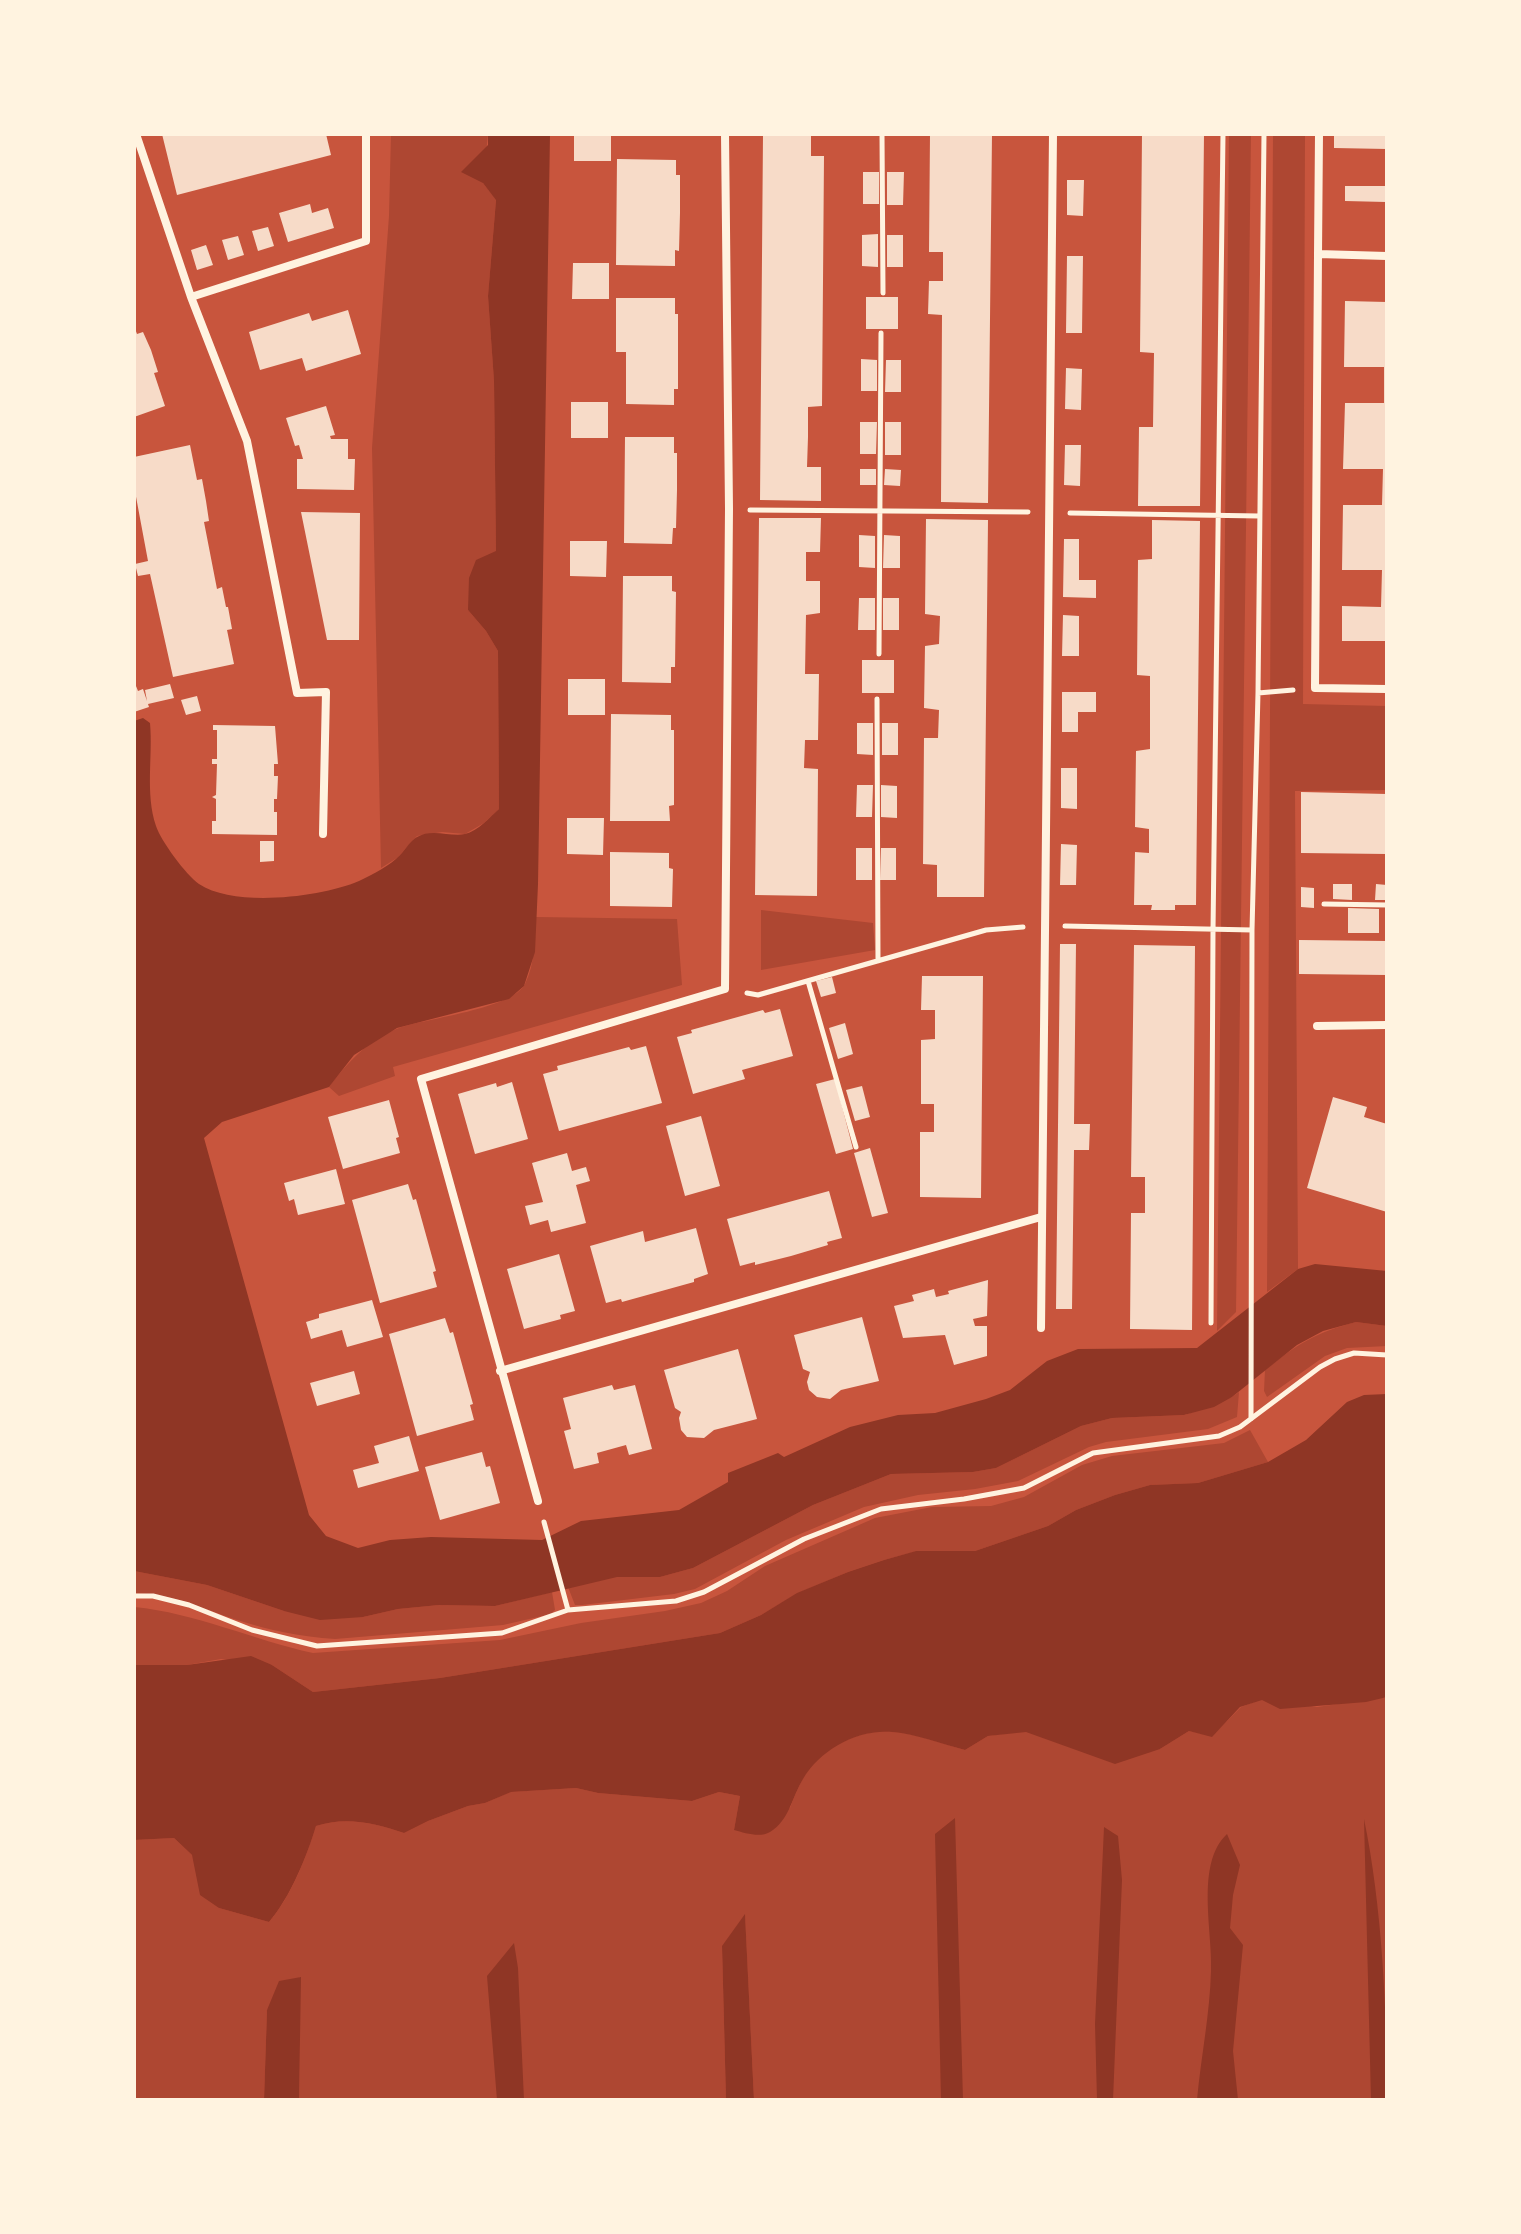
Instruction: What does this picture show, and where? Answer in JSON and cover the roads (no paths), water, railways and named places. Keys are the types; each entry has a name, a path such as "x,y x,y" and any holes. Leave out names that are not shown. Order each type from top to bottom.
{"street":[{"path":"136,134 191,297 247,441 297,693 326,692 323,834"},
{"path":"191,297 366,241 366,134"},
{"path":"538,1501 421,1079 725,989 729,509 725,134"},
{"path":"1041,1328 1053,134"},
{"path":"1319,134 1315,688 1387,689"},
{"path":"1318,254 1387,256"},
{"path":"1317,1026 1387,1025"},
{"path":"500,1371 1041,1217"}]}
